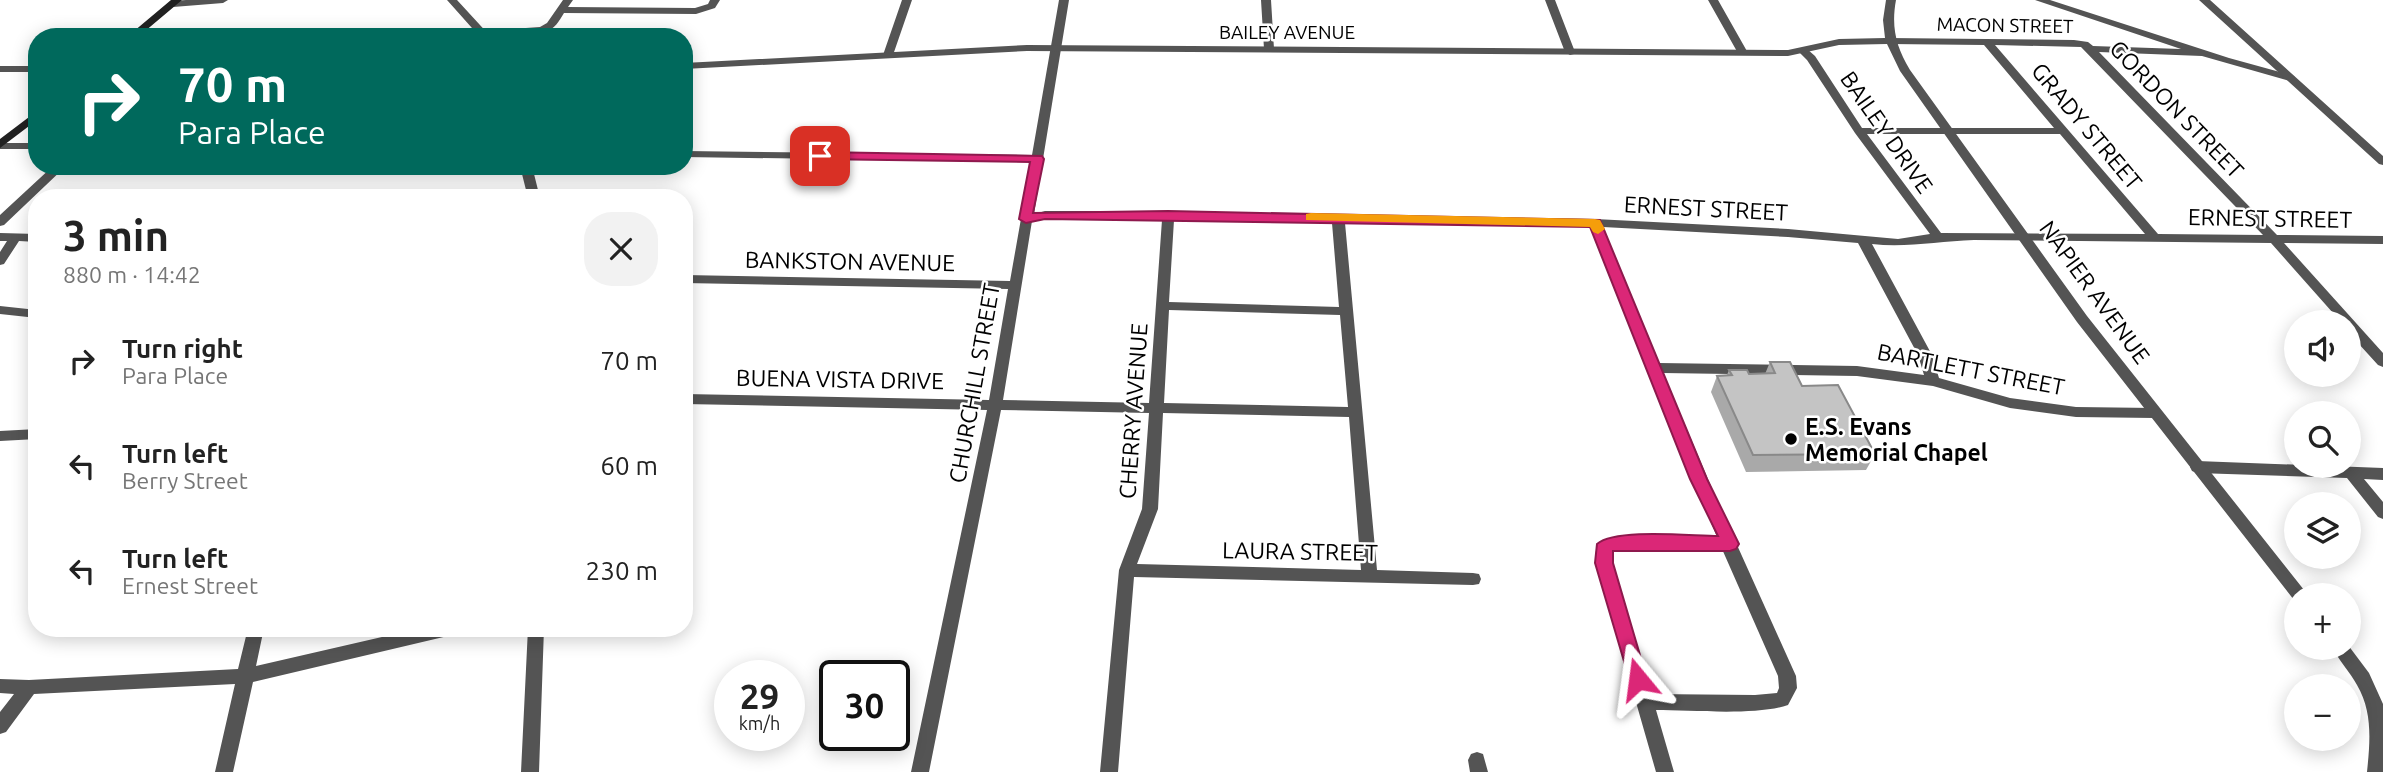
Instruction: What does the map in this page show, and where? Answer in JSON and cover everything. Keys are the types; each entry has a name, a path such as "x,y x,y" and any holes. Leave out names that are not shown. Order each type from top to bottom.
{"main road":[{"path":"143,28 175,2"},
{"path":"0,145 28,122"}],"street":[{"path":"175,2 223,0"},
{"path":"546,28 551,25 568,0"},
{"path":"561,10 705,9 715,0"},
{"path":"888,55 907,0"},
{"name":"CHURCHILL STREET","path":"920,772 995,405 1064,0"},
{"path":"1266,0 1269,49"},
{"path":"1550,0 1570,52"},
{"path":"1713,0 1743,53"},
{"name":"NAPIER AVENUE","path":"1891,0 1887,22 1889,41 1905,71 2154,412 2290,583"},
{"path":"2040,0 2202,53 2290,78"},
{"path":"2204,0 2383,162"},
{"path":"457,1 479,28"},
{"name":"BAILEY AVENUE","path":"693,66 1056,49 1743,53 1802,51 1839,42 1889,41"},
{"name":"MACON STREET","path":"1889,41 2074,43 2084,44 2090,49 2202,53"},
{"name":"GRADY STREET","path":"1987,42 2155,238"},
{"name":"GORDON STREET","path":"2090,49 2274,240 2336,310"},
{"name":"BAILEY DRIVE","path":"1802,51 1811,58 1859,131 1938,237"},
{"path":"0,69 28,69"},
{"path":"1859,131 2064,131"},
{"path":"0,145 28,146"},
{"path":"693,154 1037,159"},
{"path":"35,189 50,175"},
{"path":"0,222 28,196"},
{"name":"ERNEST STREET","path":"1026,219 1045,215 1595,223 1788,233 1864,242 1915,242 1938,237 2383,241"},
{"name":"CHERRY AVENUE","path":"1109,772 1127,570 1150,509 1168,216"},
{"path":"1338,218 1370,576"},
{"path":"1595,223 1699,479 1787,676 1788,688 1782,700 1755,704 1644,702"},
{"path":"0,237 28,238"},
{"path":"0,261 16,237"},
{"path":"1864,242 1925,355 1933,381"},
{"name":"BANKSTON AVENUE","path":"693,279 1015,285"},
{"path":"1163,306 1346,311"},
{"path":"0,310 28,313"},
{"name":"GORDON STREET","path":"2361,337 2383,362"},
{"name":"BARTLETT STREET","path":"1653,368 1857,371 1933,381 2010,403 2076,412 2154,412"},
{"name":"BUENA VISTA DRIVE","path":"693,399 1355,412"},
{"path":"0,436 28,434"},
{"path":"2197,467 2284,470"},
{"path":"2361,473 2383,474"},
{"path":"2355,478 2383,513"},
{"path":"1665,772 1604,563 1604,549 1609,544 1627,542 1730,544"},
{"name":"LAURA STREET","path":"1127,570 1473,579"},
{"path":"224,772 254,637"},
{"path":"0,686 29,687 246,676 413,637"},
{"path":"530,772 536,637"},
{"path":"2349,660 2372,694 2379,715 2381,734 2376,772"},
{"path":"0,726 29,687"}],"building":[{"name":"E.S. Evans Memorial Chapel","path":"1770,362 1790,362 1802,386 1838,385 1875,454 1753,455 1717,376 1732,375 1729,370 1747,370 1749,374 1775,373"}],"slow traffic":[{"path":"1311,217 1595,223 1598,229"}],"place":[{"name":"E.S. Evans Memorial Chapel","path":"1791,439"}],"route":[{"path":"820,156 1037,159 1026,219 1045,215 1485,219 1595,223 1699,479 1730,544 1627,542 1609,544 1604,549 1604,563 1638,679"}]}
